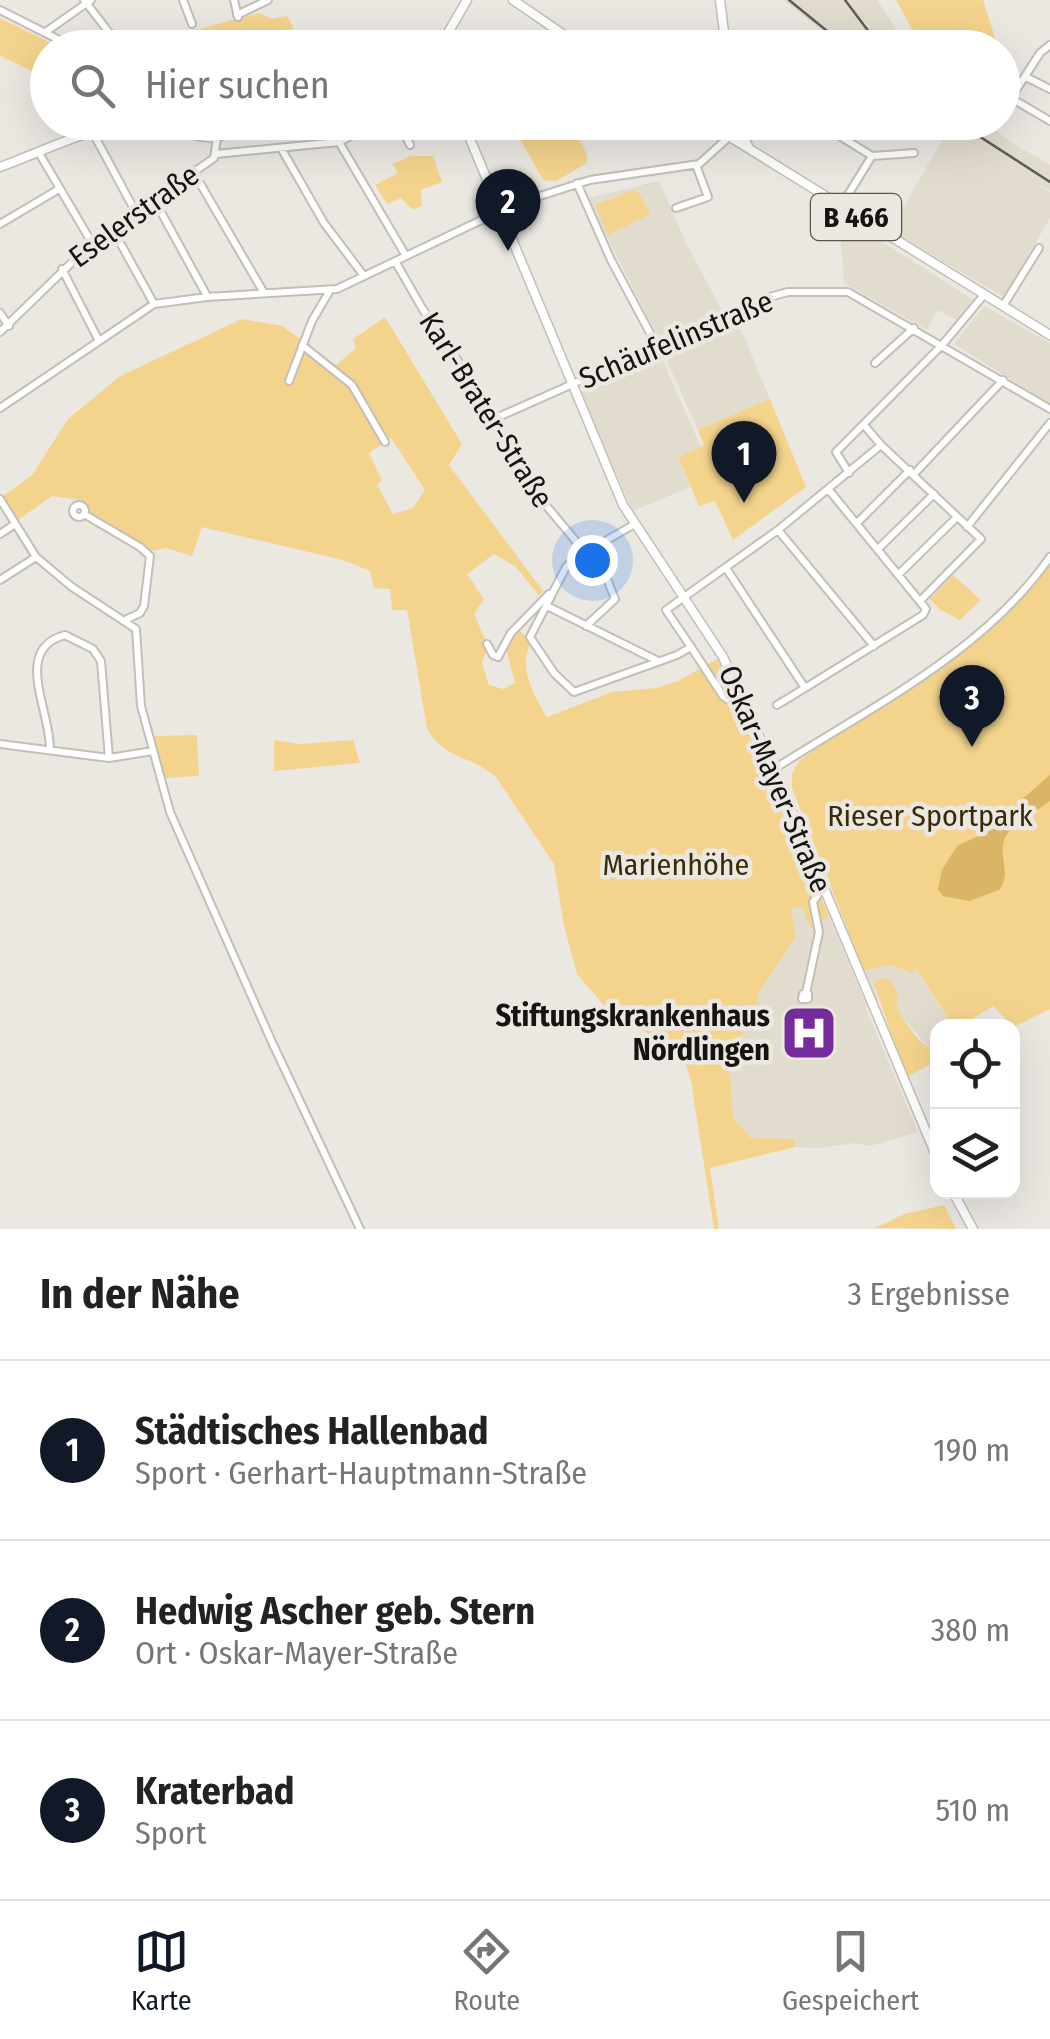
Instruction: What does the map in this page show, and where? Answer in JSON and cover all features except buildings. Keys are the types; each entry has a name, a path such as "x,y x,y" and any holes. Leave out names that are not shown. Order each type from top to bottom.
{"main road":[{"path":"450,30 467,0"},
{"path":"513,0 557,30"},
{"path":"720,0 724,30"},
{"path":"0,167 68,140"},
{"name":"Oskar-Mayer-Straße","path":"470,140 623,505 723,657 930,1142"},
{"name":"B 466","path":"735,140 1050,335"},
{"path":"744,140 749,148"},
{"path":"957,1199 973,1229"}],"street":[{"path":"183,0 192,24"},
{"path":"234,0 238,16 268,0"},
{"path":"49,30 87,1 107,30"},
{"path":"0,10 39,30"},
{"path":"1020,83 1050,46"},
{"path":"1026,77 1050,89"},
{"path":"1020,105 1050,122"},
{"path":"90,140 136,212"},
{"name":"Eselerstraße","path":"0,332 92,242 216,154 217,140"},
{"path":"216,154 343,140"},
{"path":"408,140 410,144"},
{"path":"0,408 154,304 333,290 498,211 577,183 696,165 727,140"},
{"path":"846,140 872,156 914,153"},
{"path":"339,142 406,256"},
{"path":"282,148 324,223 364,276"},
{"path":"40,153 92,242"},
{"path":"841,207 872,156"},
{"path":"676,208 708,197 696,165"},
{"path":"194,173 264,294"},
{"path":"577,183 611,260 658,348"},
{"path":"0,224 60,189"},
{"path":"155,200 207,297"},
{"path":"112,228 154,304"},
{"path":"1002,307 1038,248"},
{"name":"Karl-Brater-Straße","path":"396,262 496,418 523,478 585,552"},
{"path":"62,269 98,339"},
{"path":"290,381 302,345 333,290"},
{"name":"Schäufelinstraße","path":"496,418 762,300 788,292 842,290 943,344 1050,409"},
{"path":"849,473 836,452 943,344 983,296"},
{"path":"0,312 9,326"},
{"path":"875,363 914,328"},
{"path":"302,345 352,386 385,442"},
{"path":"858,522 1003,380"},
{"path":"866,423 881,445 981,539 921,600"},
{"path":"968,527 1050,423"},
{"path":"732,702 723,696 666,610 778,530 881,445"},
{"path":"777,704 923,615 926,609 829,490"},
{"path":"878,549 934,494"},
{"path":"0,499 36,558 136,629 138,686 175,824 360,1229"},
{"path":"84,514 140,546 150,556 144,606 140,613 126,619"},
{"path":"900,574 957,518"},
{"path":"0,534 15,524"},
{"path":"635,524 566,566 530,636 554,673 574,692 691,647"},
{"path":"778,530 874,646"},
{"path":"586,626 615,599 594,547"},
{"path":"774,769 973,640 1006,612 1050,557"},
{"path":"0,580 36,558"},
{"path":"726,568 804,688"},
{"path":"487,644 492,655 498,656 518,624 554,589"},
{"path":"547,606 658,661"},
{"path":"50,750 37,658 44,645 65,635 92,650 101,661 109,758"},
{"path":"0,744 109,758 153,751"},
{"path":"806,993 818,952 814,902 823,887"}],"shaded area":[{"path":"783,0 877,0 897,30 821,30"},
{"path":"942,140 1008,140 1050,165 1050,190 1039,186 1050,192 1050,218 1004,297 890,230"},
{"path":"659,181 724,314 661,343 587,198"},
{"path":"845,218 972,299 967,308 957,320 938,310 927,330 844,283 841,242"},
{"path":"984,306 1050,343 1050,404 954,344"},
{"path":"737,320 770,399 698,430 663,352"},
{"path":"659,352 701,447 678,457 690,487 633,511 578,387"},
{"path":"1050,775 1050,801 1020,821 1006,836 1005,877 999,890 969,901 943,896 938,889 942,870 957,846 998,827 1012,808"},
{"name":"Stiftungskrankenhaus Nördlingen","path":"802,905 810,927 829,916 865,1002 873,998 864,971 890,965 910,973 917,969 949,1019 930,1019 929,1048 874,984 878,1000 865,1006 918,1132 870,1146 855,1143 795,1147 793,1139 750,1138 733,1115 729,1056 754,1014 758,992 785,952 791,909"}],"green space":[{"path":"896,0 983,0 993,30 913,30"},
{"path":"259,13 272,19 287,16 294,28 289,30 195,30"},
{"path":"0,18 30,33 30,70 0,56"},
{"path":"521,140 580,140 587,163 556,181 543,180"},
{"path":"410,156 433,156 442,182 421,190 422,206 413,210 401,198 387,204 375,185 398,173 393,164"},
{"path":"636,189 651,214 608,235 595,205"},
{"name":"Marienhöhe","path":"385,317 462,444 449,465 543,591 539,596 516,567 494,554 467,574 484,599 474,614 488,646 482,663 489,685 503,689 515,683 506,648 520,631 531,642 527,671 547,717 612,692 656,688 678,681 719,658 829,916 810,928 802,906 791,909 796,936 759,992 754,1014 729,1056 733,1116 750,1138 794,1139 795,1147 710,1168 719,1229 714,1229 691,1081 683,1055 605,1007 577,974 554,864 496,777 449,752 427,728 407,610 392,610 390,589 374,588 370,571 343,560 202,527 192,556 166,548 151,551 93,515 80,500 52,496 18,520 3,496 32,475 68,419 120,376 242,319 282,326 336,365 356,348 353,339","holes":["391,438 425,490 413,508 393,514 377,485 382,480 369,453"]},
{"path":"770,399 806,487 733,540 715,501 699,506 678,457 704,445 698,430"},
{"name":"Rieser Sportpark","path":"1050,557 1050,1009 1020,1024 1020,1019 1005,1019 993,1006 972,1019 949,1019 917,969 911,973 890,965 864,971 792,788 792,774 800,760 1005,612"},
{"path":"953,575 981,600 960,620 939,609 930,599"},
{"path":"197,735 199,776 165,778 153,736"},
{"path":"274,740 300,744 353,740 360,763 274,771"},
{"path":"891,981 899,997 896,1007 913,1033 930,1047 930,1065 906,1077 874,984"},
{"path":"944,1205 956,1229 875,1228 904,1214"}],"railway":[{"path":"789,0 826,30"},
{"path":"845,0 868,30"},
{"path":"985,140 1050,182"}],"place":[{"name":"Hedwig Ascher geb. Stern","path":"508,251"},
{"name":"Städtisches Hallenbad","path":"744,503"},
{"name":"Kraterbad","path":"972,747"},
{"name":"Stiftungskrankenhaus Nördlingen","path":"809,1033"}]}
